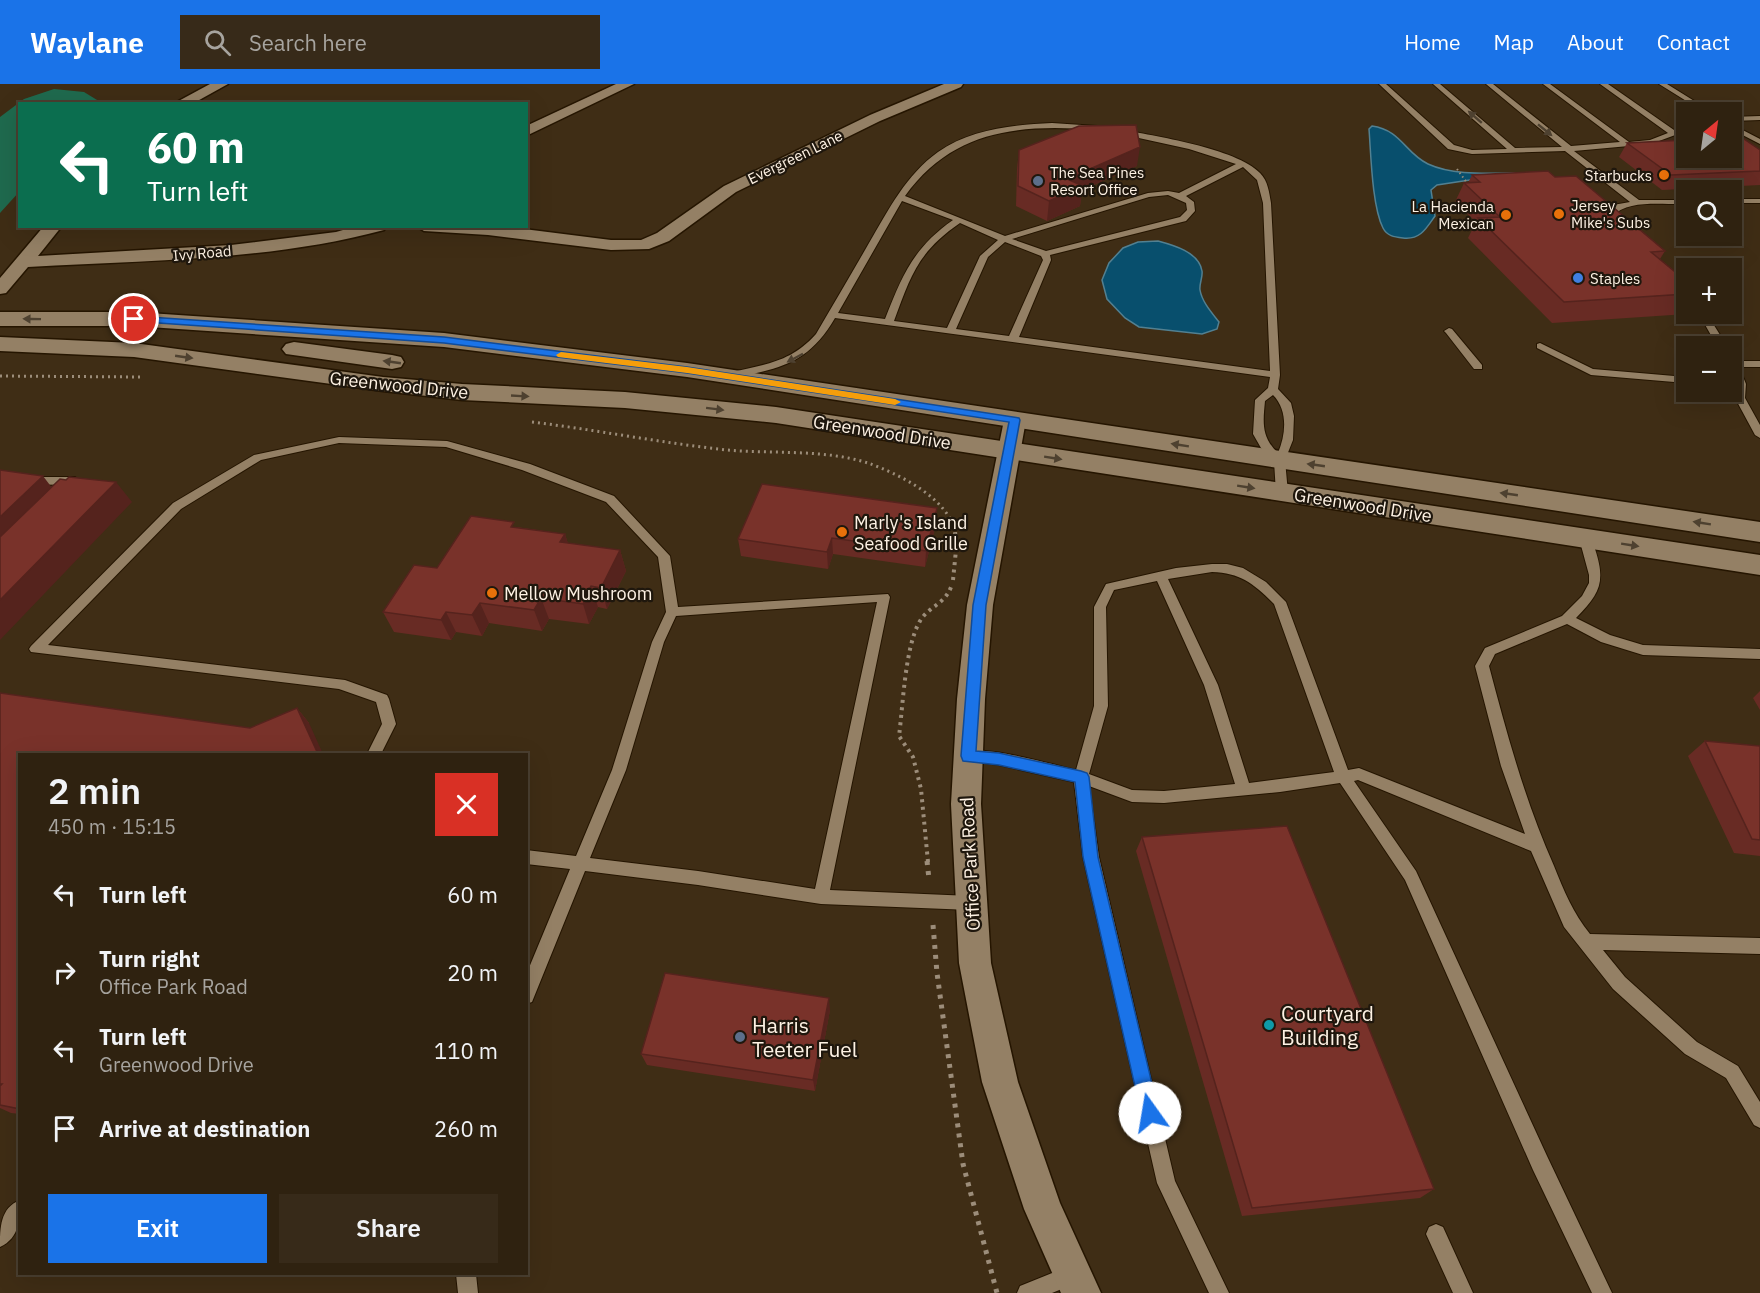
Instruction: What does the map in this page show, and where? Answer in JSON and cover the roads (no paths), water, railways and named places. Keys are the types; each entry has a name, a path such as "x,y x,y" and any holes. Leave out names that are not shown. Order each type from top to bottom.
{"street":[{"path":"184,102 221,84"},
{"path":"528,131 627,84"},
{"name":"Evergreen Lane","path":"456,228 611,245 643,244 663,237 730,189 875,118 956,84"},
{"path":"0,289 52,228"},
{"name":"Ivy Road","path":"24,262 231,250 337,237 371,228"},
{"name":"Greenwood Drive","path":"0,319 134,319 432,339 687,370 1760,532"},
{"name":"Greenwood Drive","path":"61,320 153,328 471,372 577,377 637,375 687,370"},
{"name":"Greenwood Drive","path":"0,344 134,350 361,381 462,392 690,406 786,417 1760,565"},
{"name":"Office Park Road","path":"1015,420 980,605 968,756 966,804 975,963 1000,1082 1043,1209 1077,1284"}],"lane":[{"path":"1382,84 1451,147 1472,152 1651,142 1676,131"},
{"path":"1436,84 1514,151"},
{"path":"1490,84 1637,203"},
{"path":"1546,84 1627,144"},
{"path":"1603,84 1672,132"},
{"path":"1662,84 1692,102"},
{"path":"1742,119 1760,118"},
{"path":"1039,126 1066,134 1098,135"},
{"path":"727,376 775,366 793,360 809,349 832,315 900,197 925,167 950,149 978,136 1013,127 1082,126 1132,134 1227,158 1255,171 1263,181 1267,203 1275,375 1273,388 1260,400 1257,432 1263,446 1279,460 1282,493"},
{"path":"1742,132 1760,142"},
{"path":"1109,135 1132,134"},
{"path":"1180,196 1243,164"},
{"path":"900,197 934,209 958,221 1004,239 1045,254 1183,219 1191,211 1190,202 1180,196 1148,195 1004,239 984,256 950,331"},
{"path":"1742,201 1760,201"},
{"path":"1622,231 1606,216 1616,207 1637,203 1676,202"},
{"path":"889,322 919,252 937,234 958,221"},
{"path":"1013,339 1047,260 1045,254"},
{"path":"832,315 1275,375"},
{"path":"1449,331 1478,367"},
{"path":"1540,346 1592,372 1676,379"},
{"path":"1742,363 1760,364"},
{"path":"1273,388 1286,404 1289,435 1287,450 1279,460"},
{"path":"1742,402 1760,435"},
{"path":"374,753 389,724 382,699 340,684 36,649 177,506 258,457 339,440 447,444 526,467 610,499 664,556 672,612 658,642 620,770 528,991"},
{"path":"0,483 3,480 84,482 76,490"},
{"path":"1585,538 1596,570 1596,587 1587,601 1567,619 1490,651 1482,666 1508,766 1537,846 1570,922 1619,983 1691,1048 1732,1072 1760,1119"},
{"path":"1219,1293 1167,1183 1090,857 1081,777 1101,706 1100,608 1110,587 1219,566 1239,571 1261,583 1280,602 1343,776 1411,876 1540,1163 1602,1293"},
{"path":"1161,577 1211,685 1244,789"},
{"path":"672,612 884,597 821,897"},
{"path":"1567,619 1606,639 1643,650 1760,654"},
{"path":"968,756 999,759 1081,777 1132,796 1164,797 1359,774 1537,846"},
{"path":"528,857 698,878 821,897 971,903"},
{"path":"1587,942 1760,946"},
{"path":"0,1237 18,1212"},
{"path":"1436,1233 1463,1293"},
{"path":"466,1275 468,1293"},
{"path":"1026,1293 1077,1284"}],"water":[{"path":"1372,126 1390,132 1420,159 1438,168 1472,173 1516,173 1437,185 1431,190 1435,216 1425,229 1414,237 1394,237 1383,228 1376,207 1369,129"},
{"path":"1158,241 1184,250 1200,264 1201,294 1219,322 1217,329 1202,334 1139,327 1125,318 1107,299 1102,280 1109,263 1123,248 1138,242"}],"place":[{"name":"Starbucks","path":"1664,175"},
{"name":"The Sea Pines Resort Office","path":"1038,181"},
{"name":"Jersey Mike's Subs","path":"1559,214"},
{"name":"La Hacienda Mexican","path":"1506,215"},
{"name":"Staples","path":"1578,278"},
{"name":"Marly's Island Seafood Grille","path":"842,532"},
{"name":"Mellow Mushroom","path":"492,593"},
{"name":"Courtyard Building","path":"1269,1025"},
{"name":"Harris Teeter Fuel","path":"740,1037"}]}
